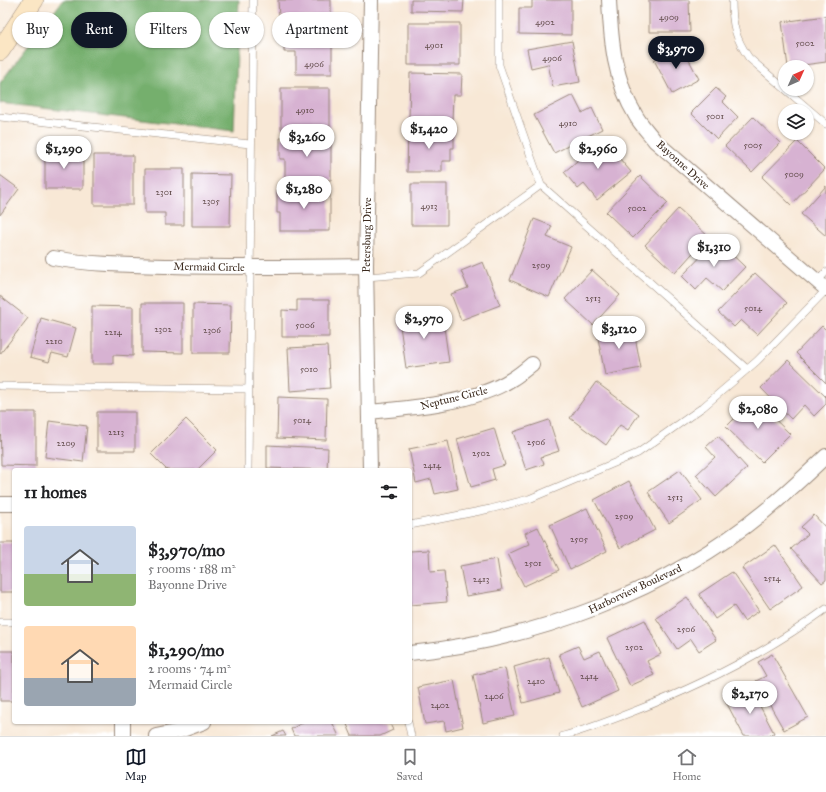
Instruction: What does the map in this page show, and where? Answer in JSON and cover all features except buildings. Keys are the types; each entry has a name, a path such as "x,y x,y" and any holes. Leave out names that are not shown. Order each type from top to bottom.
{"main road":[{"path":"0,51 34,0"}],"street":[{"name":"Petersburg Drive","path":"370,468 366,271 371,0"},
{"name":"Bayonne Drive","path":"609,0 611,44 615,66 636,117 655,140 824,283"},
{"name":"Mermaid Circle","path":"53,258 83,263 112,265 366,271"},
{"name":"Neptune Circle","path":"368,412 408,408 465,397 512,379 532,364"},
{"name":"Harborview Boulevard","path":"412,652 449,649 529,630 586,612 631,593 677,570 725,540 764,512 826,456"},
{"path":"0,504 12,504"},
{"path":"123,724 123,736"},
{"path":"156,736 198,724"}],"lane":[{"path":"248,468 250,144 253,0"},
{"path":"499,0 499,65 541,185 747,369"},
{"path":"732,0 732,22 740,45 749,58 826,124"},
{"path":"0,116 250,144"},
{"path":"366,271 419,273 541,185"},
{"path":"412,525 529,499 638,453 703,407 747,369 824,283"},
{"path":"0,386 248,389"},
{"path":"563,736 639,710 710,678 791,632 826,609"},
{"path":"0,622 12,622"},
{"path":"408,724 411,736"}],"green space":[{"path":"63,0 239,0 239,12 209,12 209,48 237,48 234,131 0,103 0,83 27,48 63,48 63,12 54,12"}]}
